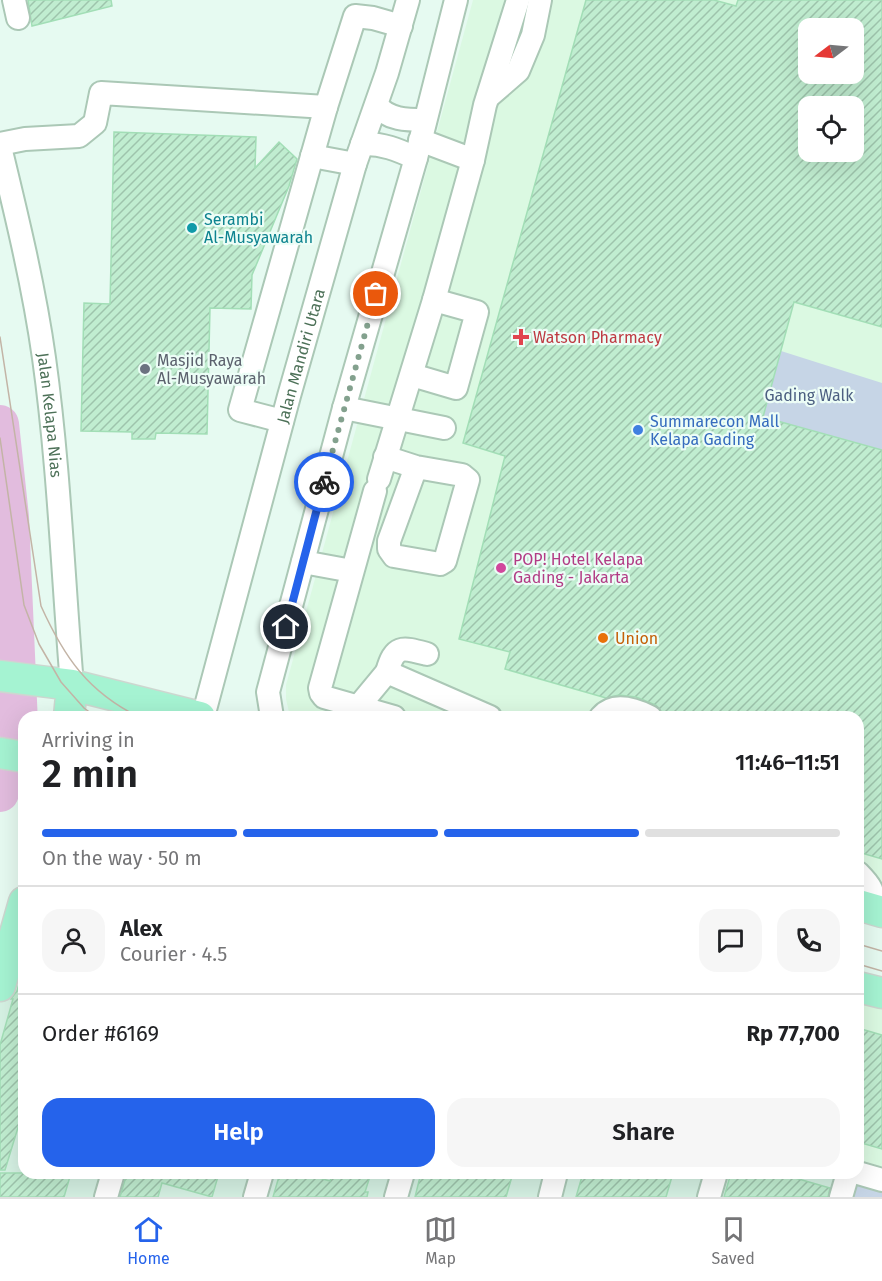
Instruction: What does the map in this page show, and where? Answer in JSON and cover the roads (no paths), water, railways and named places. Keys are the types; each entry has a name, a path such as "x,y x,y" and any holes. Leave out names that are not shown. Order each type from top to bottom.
{"main road":[{"path":"0,676 72,685 177,711"},
{"path":"70,711 72,685"},
{"path":"0,986 18,929"},
{"path":"864,988 882,993"}],"street":[{"name":"Jalan Mandiri Utara","path":"203,711 358,154 376,105 408,0"},
{"path":"271,711 268,692 344,408 420,140 456,0"},
{"path":"372,711 324,697 320,688 385,457 434,300 474,160 488,97 518,0"},
{"path":"488,97 518,71 533,35 540,0"},
{"path":"282,422 240,410 326,107 355,16 373,18 401,26"},
{"path":"0,146 25,139 79,136 95,123 101,93 326,107"},
{"path":"376,105 382,113 403,120 420,140 474,160"},
{"path":"312,156 358,154 373,143 395,148 420,140"},
{"name":"Jalan Kelapa Nias","path":"0,146 21,237 44,356 72,685"},
{"path":"412,375 456,387 477,312 434,300"},
{"path":"344,408 444,428"},
{"path":"385,457 416,467 462,475 468,480 445,561 440,564 394,556 389,549 389,542 416,467"},
{"path":"303,562 352,571"},
{"path":"358,707 387,672 391,657 398,650 405,648 427,654"},
{"path":"387,672 476,711"},
{"path":"610,711 620,708 638,711"},
{"path":"864,878 870,884 873,892 871,909"},
{"path":"864,1175 882,1180"},
{"path":"106,1197 111,1179"},
{"path":"255,1197 260,1179"},
{"path":"396,1197 401,1179"},
{"path":"550,1197 554,1179"},
{"path":"709,1197 714,1179"},
{"path":"841,1197 846,1179"}],"waterway":[{"path":"0,424 10,517 18,711"},
{"path":"0,723 18,724"},
{"path":"0,793 18,728"}],"tram line":[{"path":"0,337 41,606 59,641 80,671 105,696 128,711"},
{"path":"0,438 24,605 39,644 61,682 88,711"},
{"path":"864,946 882,951"},
{"path":"864,966 882,971"}],"place":[{"name":"Serambi Al-Musyawarah","path":"192,228"},
{"name":"Watson Pharmacy","path":"521,337"},
{"name":"Masjid Raya Al-Musyawarah","path":"145,369"},
{"name":"Summarecon Mall Kelapa Gading","path":"638,430"},
{"name":"POP! Hotel Kelapa Gading - Jakarta","path":"501,568"},
{"name":"Union","path":"603,638"}],"park label":[{"name":"Gading Walk","path":"809,395"}]}
